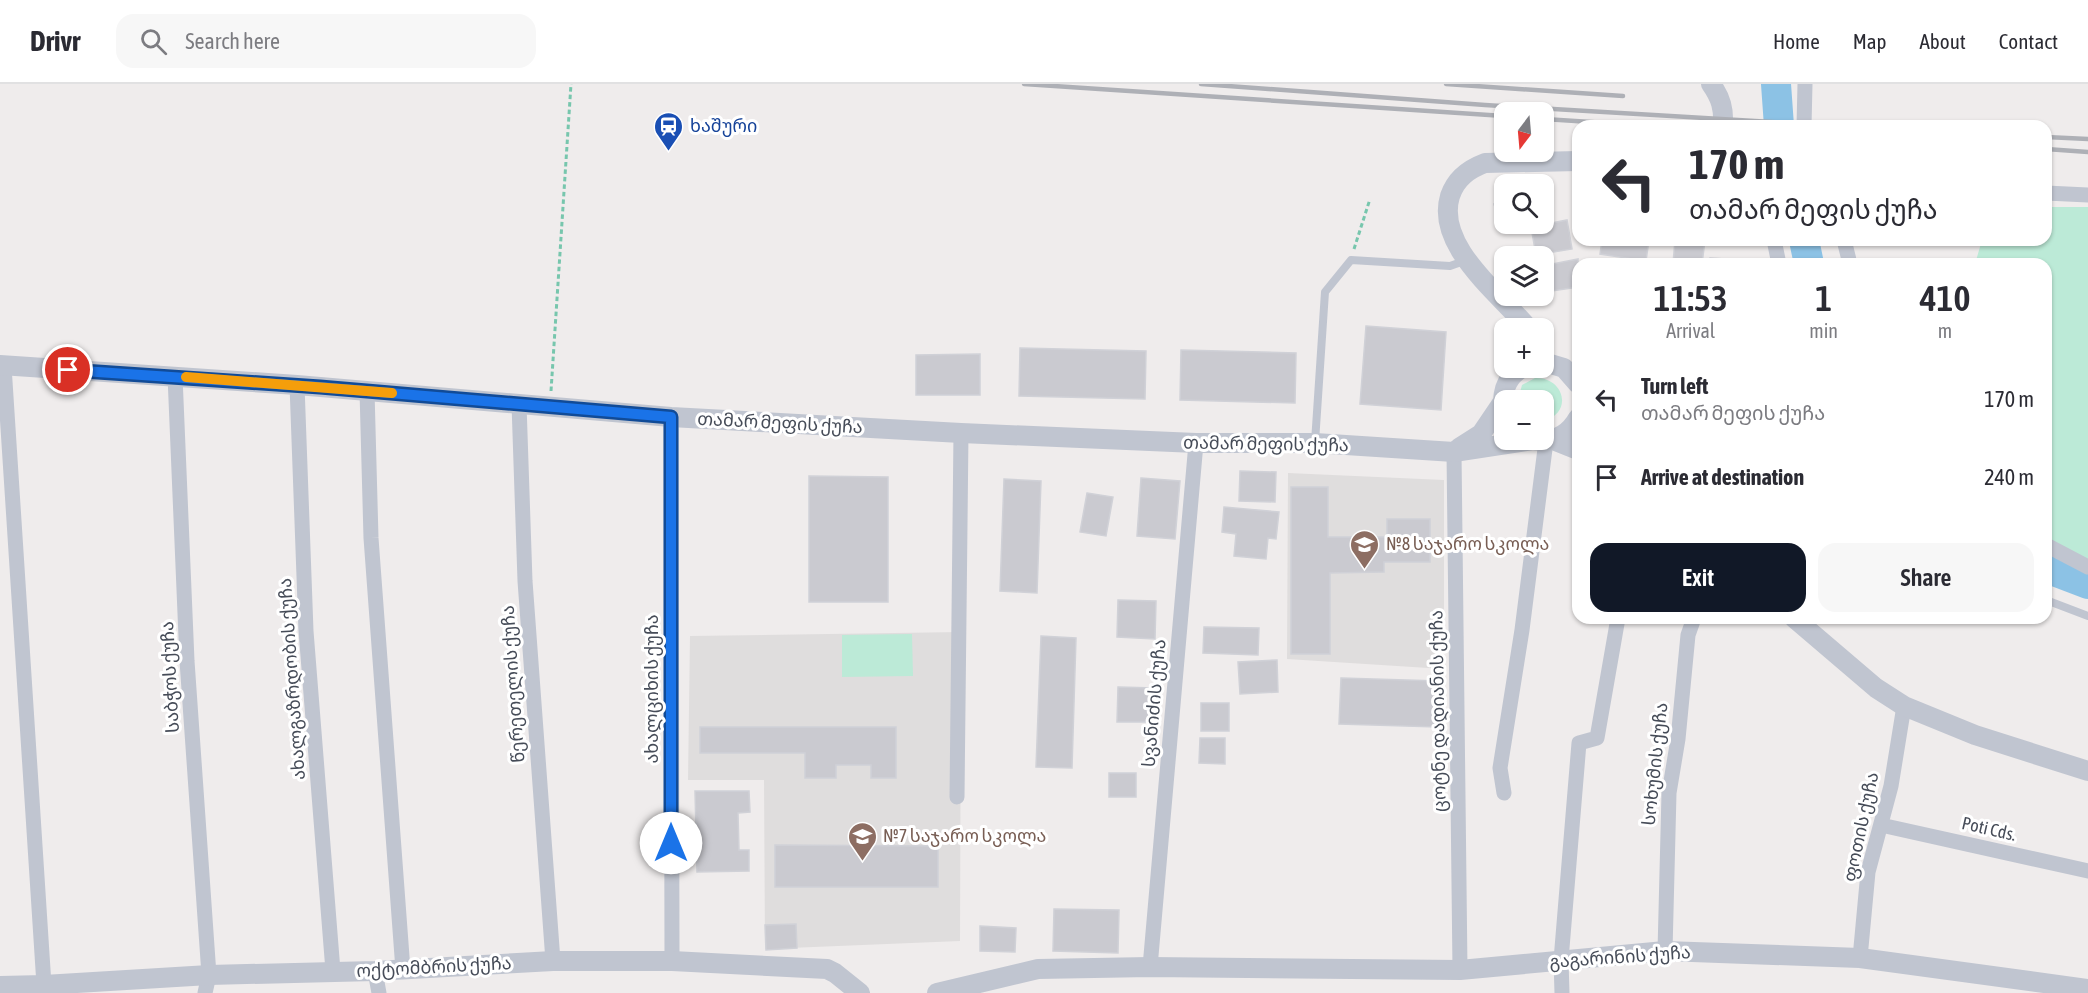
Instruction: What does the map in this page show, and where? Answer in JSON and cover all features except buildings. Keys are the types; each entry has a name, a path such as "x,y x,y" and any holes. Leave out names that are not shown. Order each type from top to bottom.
{"street":[{"path":"1711,84 1722,104 1723,120"},
{"path":"1804,120 1805,84"},
{"path":"1518,318 1489,288 1455,240 1448,221 1447,206 1452,189 1472,167 1485,163 1572,161"},
{"path":"2052,193 2088,195"},
{"path":"1489,288 1506,318"},
{"path":"1554,362 1564,368 1572,377"},
{"path":"2,365 44,986"},
{"name":"თამარ მეფის ქუჩა","path":"2,365 297,385 671,417 961,433 1196,443 1315,443 1454,452 1494,446"},
{"name":"საბჭოს ქუჩა","path":"175,376 187,661 207,984"},
{"name":"ახალგაზრდობის ქუჩა","path":"297,385 306,631 333,971"},
{"path":"367,391 371,538 403,970"},
{"name":"წერეთელის ქუჩა","path":"519,404 525,581 553,961"},
{"name":"ახალციხის ქუჩა","path":"671,417 672,961"},
{"path":"1454,452 1481,434 1494,419"},
{"path":"1554,437 1565,434 1572,425"},
{"path":"957,797 961,433"},
{"name":"სვანიძის ქუჩა","path":"1150,967 1196,443"},
{"path":"1554,444 1572,448"},
{"path":"1504,793 1500,768 1522,630 1540,450"},
{"name":"ცოტნე დადიანის ქუჩა","path":"1454,452 1460,970"},
{"path":"2052,548 2088,567"},
{"path":"1562,993 1561,960 1579,743 1597,738 1617,624"},
{"name":"სოხუმის ქუჩა","path":"1665,951 1669,793 1678,739 1688,635 1692,624"},
{"path":"1801,624 1876,688 1904,706 1976,735 2088,771"},
{"name":"ფოთის ქუჩა","path":"1860,957 1868,872 1891,786 1904,706"},
{"name":"Poti Cds.","path":"1881,825 2088,871"},
{"name":"გაგარინის ქუჩა","path":"1150,967 1460,970 1665,951 1860,957 2088,989"},
{"name":"ოქტომბრის ქუჩა","path":"0,986 207,984 333,971 403,970 553,961 672,961 827,969 860,993"},
{"path":"937,993 1038,969 1150,967"},
{"path":"375,971 379,993"}],"lane":[{"path":"1315,443 1325,292 1351,260 1450,266 1467,260"},
{"path":"2052,602 2088,616"}],"path":[{"path":"550,406 571,84"},
{"path":"1351,260 1370,199"}],"shaded area":[{"name":"№8 საჯარო სკოლა","path":"1288,473 1444,480 1444,669 1287,659"},
{"name":"№7 საჯარო სკოლა","path":"961,632 960,941 765,949 764,780 688,780 690,636"}],"green space":[{"path":"2052,207 2088,207 2088,560 2052,544 2052,258 1977,258 1980,246 2052,246"},
{"path":"1535,378 1553,383 1562,396 1559,411 1554,416 1554,390 1521,390 1522,385"},
{"path":"912,634 913,676 842,677 842,635"}],"waterway":[{"path":"1776,84 1779,120"},
{"path":"1805,246 1808,258"},
{"path":"2052,570 2088,584"}],"railway":[{"path":"1024,84 1494,115"},
{"path":"1201,84 1485,105 1739,120"},
{"path":"1446,84 1623,96"},
{"path":"1554,120 1572,121"},
{"path":"2052,137 2088,139"},
{"path":"2052,149 2088,152"}],"slow traffic":[{"path":"186,377 392,393"}],"place":[{"name":"ხაშური","path":"669,152"},
{"name":"№8 საჯარო სკოლა","path":"1365,570"},
{"name":"№7 საჯარო სკოლა","path":"862,862"}],"route":[{"path":"68,370 320,387 671,417 671,843"}]}
